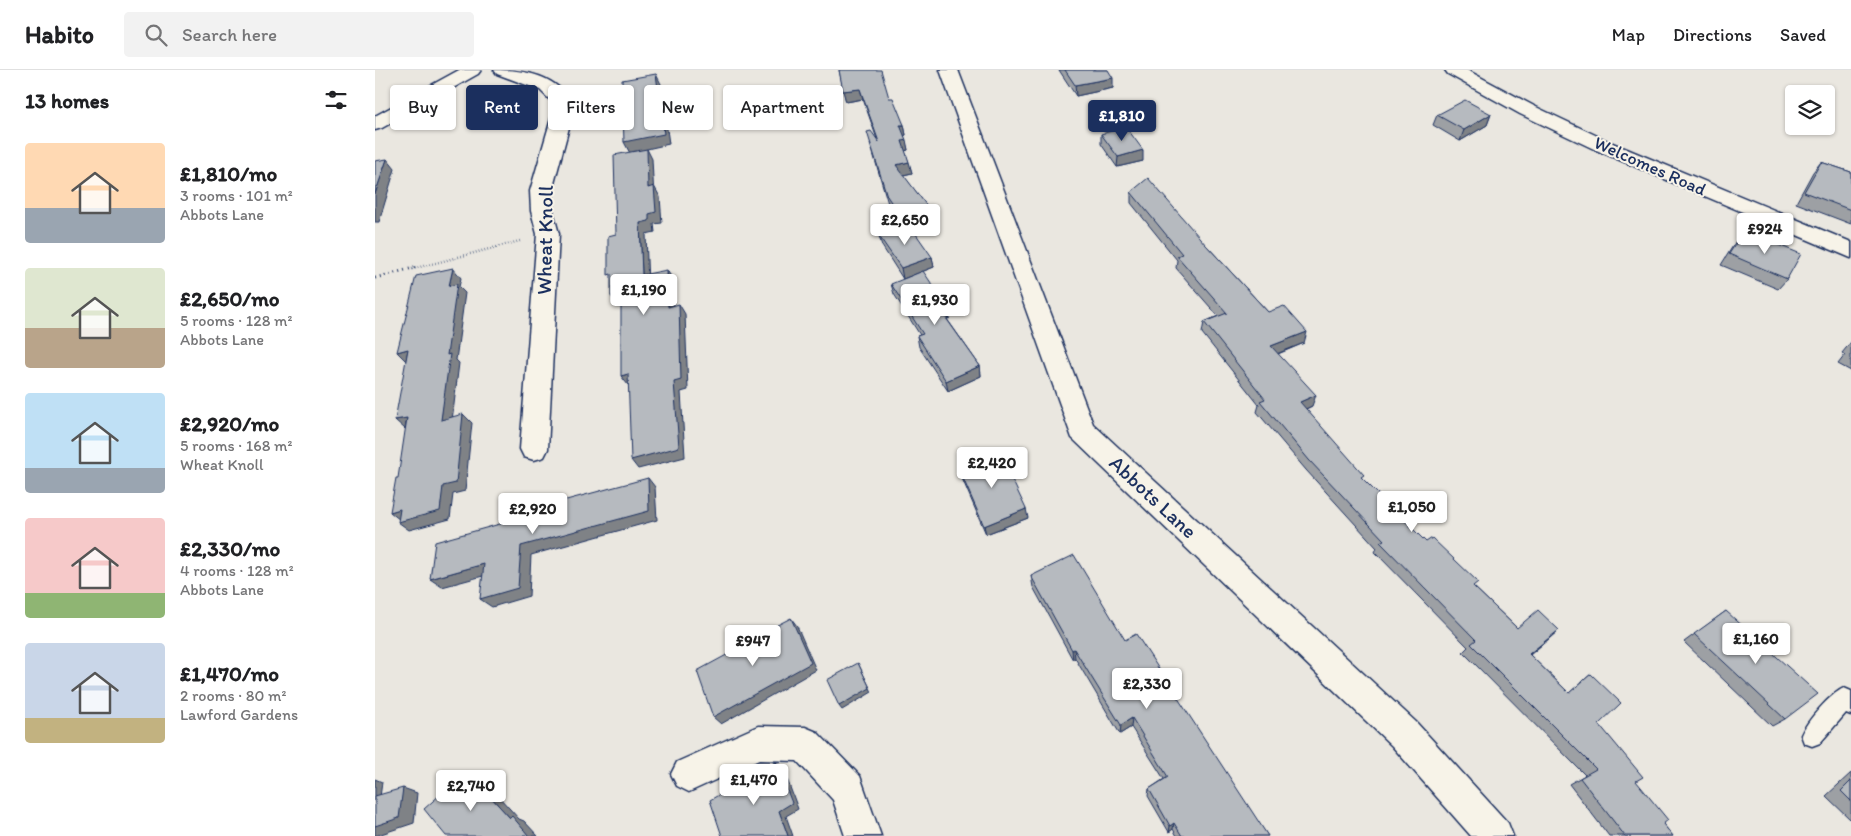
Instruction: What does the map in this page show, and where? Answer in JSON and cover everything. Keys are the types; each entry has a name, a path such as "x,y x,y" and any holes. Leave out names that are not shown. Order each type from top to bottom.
{"street":[{"path":"375,124 473,70"},
{"name":"Wheat Knoll","path":"503,70 548,86 560,96 565,105 541,191 542,212 548,234 534,449"},
{"name":"Abbots Lane","path":"949,70 1082,430 1404,734 1495,836"},
{"name":"Welcomes Road","path":"1453,70 1474,83 1563,128 1651,168 1851,251"},
{"path":"689,774 758,743 805,744 847,789 863,836"}],"lane":[{"path":"1812,735 1844,699 1851,704"}],"path":[{"path":"375,278 548,234"}],"building":[{"path":"839,70 881,70 889,98 893,98 904,125 900,125 906,140 902,141 909,162 896,165 927,206 900,216 887,196 867,132 871,131 879,142 860,89 843,91"},
{"path":"1065,70 1108,70 1113,78 1075,85"},
{"path":"656,74 657,85 644,85 644,130 663,130 664,134 624,142 624,130 634,130 634,85 622,85 622,80"},
{"path":"1465,100 1491,114 1464,130 1437,115"},
{"path":"1126,127 1143,150 1118,157 1101,134"},
{"path":"647,149 648,188 654,186 656,212 649,214 649,221 640,223 642,275 667,270 668,307 679,304 681,380 674,382 679,447 631,460 628,374 621,376 621,294 611,296 611,274 608,275 608,236 616,234 614,155"},
{"path":"387,159 375,194 375,161"},
{"path":"1821,162 1851,172 1851,210 1804,192"},
{"path":"1148,178 1268,312 1284,306 1307,332 1271,346 1316,395 1300,402 1364,475 1361,477 1426,542 1432,538 1478,582 1473,586 1517,628 1538,610 1559,630 1529,654 1569,693 1591,674 1621,703 1599,724 1643,777 1636,781 1668,820 1663,824 1673,836 1625,836 1580,778 1596,769 1471,644 1476,640 1380,542 1384,540 1309,460 1260,401 1265,399 1204,322 1227,313 1177,256 1182,254 1131,192"},
{"path":"909,224 932,257 901,268 879,236"},
{"path":"1744,231 1801,254 1787,279 1729,254"},
{"path":"453,268 449,286 457,284 447,355 450,354 441,420 463,414 456,483 443,486 440,511 398,522 400,509 390,512 396,478 398,478 407,418 395,420 408,349 397,352 416,276"},
{"path":"923,271 948,308 941,311 980,366 946,381 917,336 923,334 891,284"},
{"path":"999,452 1026,509 984,526 958,467"},
{"path":"648,478 649,511 521,546 518,588 480,599 484,564 430,579 435,542 543,512 544,506"},
{"path":"1074,555 1125,640 1136,634 1268,836 1182,836 1174,823 1170,826 1149,789 1168,777 1132,718 1121,725 1074,649 1072,650 1031,576"},
{"path":"1726,611 1818,694 1785,719 1694,634"},
{"path":"791,618 811,663 713,717 697,671 745,645 744,642"},
{"path":"858,663 870,688 839,706 827,680"},
{"path":"776,762 792,803 779,811 788,836 722,836 710,800"},
{"path":"467,771 510,818 512,816 529,836 446,836 424,809"},
{"path":"1851,781 1851,801 1841,791"},
{"path":"403,788 399,818 375,826 375,796"}]}
